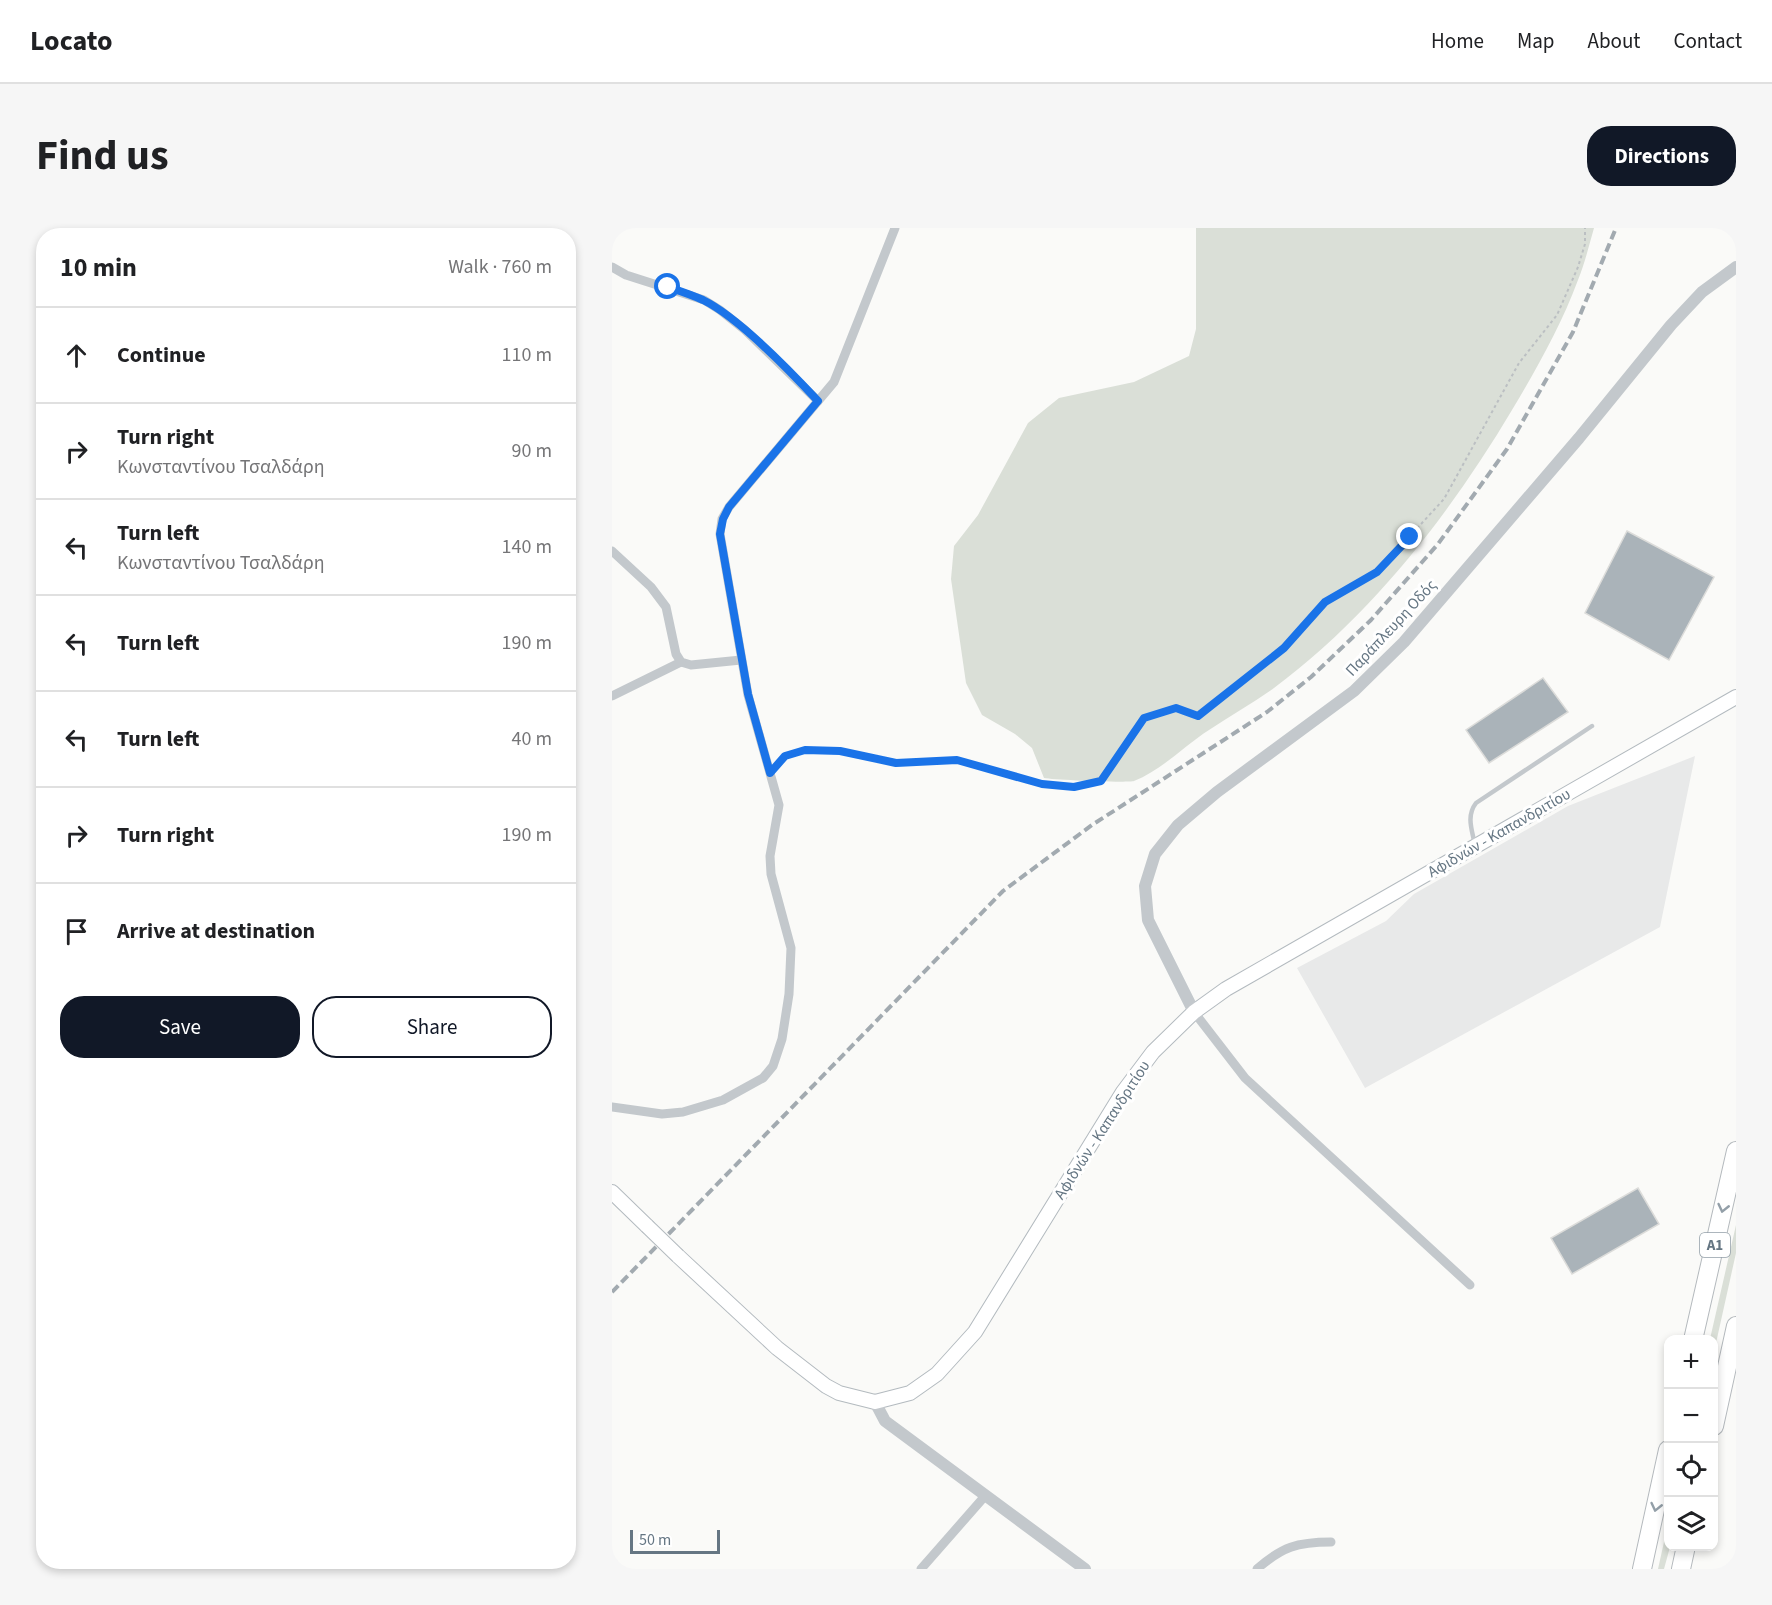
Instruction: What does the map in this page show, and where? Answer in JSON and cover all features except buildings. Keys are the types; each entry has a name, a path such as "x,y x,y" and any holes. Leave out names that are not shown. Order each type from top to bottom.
{"highway":[{"name":"Α1","path":"1694,1335 1736,1151"},
{"path":"1718,1404 1736,1326"},
{"path":"1641,1569 1664,1468"},
{"path":"1681,1569 1685,1551"}],"main road":[{"name":"Αφιδνών - Καπανδριτίου","path":"612,1192 678,1256 812,1376 839,1393 875,1402 902,1396 924,1384 975,1332 1123,1092 1153,1052 1194,1012 1226,989 1736,697"}],"street":[{"path":"612,1107 641,1113 662,1114 703,1107 750,1086 773,1066 782,1039 791,948 771,874 770,856 779,805 748,694 720,534 723,519 729,507 834,382 895,228"},
{"path":"612,267 626,275 704,300 720,310 798,378 818,401"},
{"name":"Παράπλευρη Οδός","path":"1194,1012 1148,920 1145,886 1155,854 1178,825 1217,792 1354,691 1396,650 1579,438 1671,325 1702,292 1736,267"},
{"path":"612,551 651,587 666,607 676,654 681,662"},
{"path":"612,696 681,662 692,665 741,660"},
{"path":"1194,1012 1245,1078 1470,1285"},
{"path":"875,1402 885,1421 1085,1569"},
{"path":"921,1569 985,1496"},
{"path":"1257,1569 1275,1553 1287,1547 1331,1542"}],"lane":[{"path":"1476,847 1470,821 1471,810 1476,803 1592,726"}],"path":[{"path":"770,773 785,756 805,750 840,751 896,763 957,760 1053,785 1074,787 1101,781 1144,718 1176,708 1198,716 1284,648 1325,602 1377,572 1417,530 1444,499 1519,363 1557,315 1578,267 1585,244 1585,228"}],"shaded area":[{"path":"1196,228 1594,228 1580,274 1556,330 1488,449 1406,561 1344,628 1274,688 1200,736 1163,764 1134,781 1044,778 1032,748 1015,734 982,715 966,683 951,579 954,546 978,515 1028,423 1059,398 1134,382 1189,356 1196,329"},
{"path":"1695,756 1660,927 1365,1088 1297,968 1386,921 1414,894 1568,806"},
{"path":"1736,1225 1736,1253 1718,1335 1711,1335"},
{"path":"1664,1542 1664,1551 1669,1551 1664,1569 1658,1569"}],"railway":[{"path":"612,1292 1003,891 1092,825 1267,712 1311,677 1371,620 1438,544 1507,449 1573,332 1616,228"}],"route":[{"path":"668,287 704,300 720,310 798,378 818,401 729,507 723,519 720,534 748,694 770,773 785,756 805,750 840,751 896,763 957,760 1042,784 1074,787 1101,781 1144,718 1176,708 1198,716 1284,648 1325,602 1377,572 1410,537"}]}
